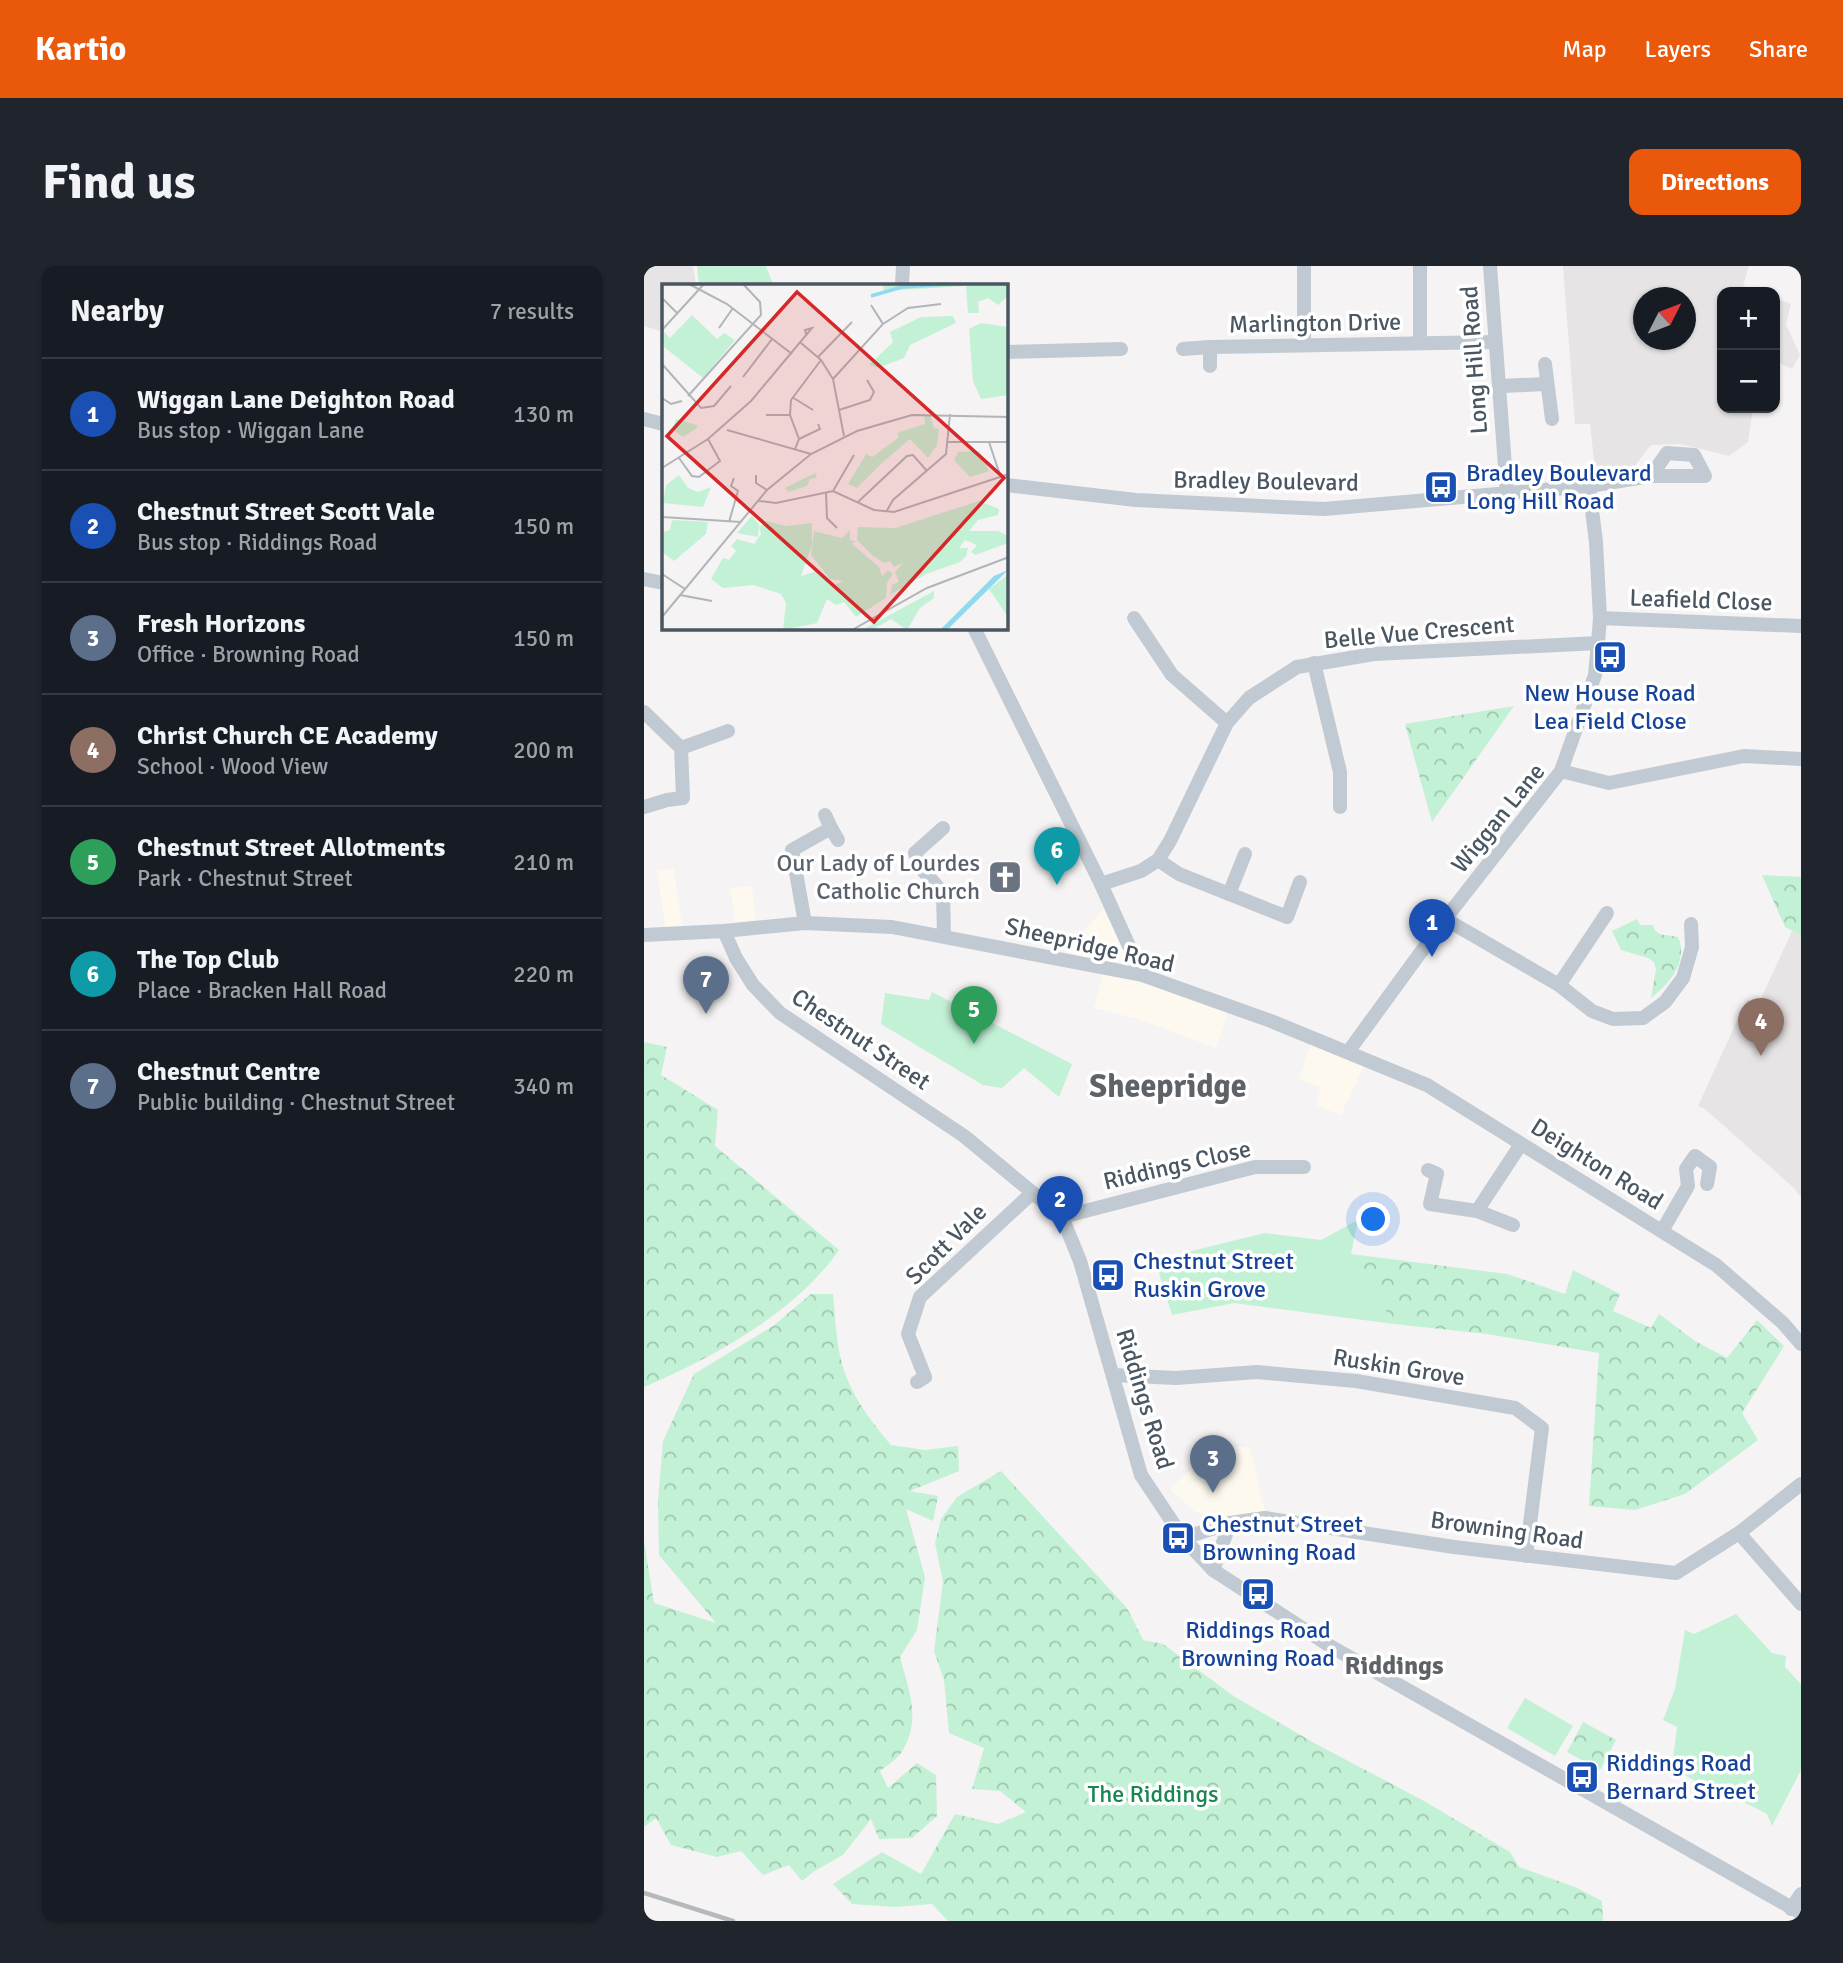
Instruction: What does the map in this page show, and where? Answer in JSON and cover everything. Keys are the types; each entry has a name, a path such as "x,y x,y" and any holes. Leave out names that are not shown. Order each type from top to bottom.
{"street":[{"path":"902,284 903,266"},
{"path":"1304,266 1304,344"},
{"name":"Long Hill Road","path":"1490,266 1507,493"},
{"name":"Marlington Drive","path":"1420,267 1420,343"},
{"name":"Marlington Drive","path":"1183,349 1304,344 1495,342"},
{"name":"Marlington Drive","path":"1210,347 1210,366"},
{"path":"1008,352 1121,349"},
{"path":"1545,364 1552,419"},
{"path":"1500,386 1546,384"},
{"path":"644,419 662,424"},
{"name":"Bradley Boulevard","path":"1008,485 1136,500 1324,509 1589,486 1651,477"},
{"path":"1561,771 1595,675 1600,618 1596,542 1589,486"},
{"path":"644,579 662,583"},
{"path":"1134,618 1172,675 1227,723"},
{"name":"Leafield Close","path":"1600,618 1801,626"},
{"path":"975,630 1101,884 1142,975"},
{"name":"Belle Vue Crescent","path":"1158,860 1170,841 1227,723 1249,698 1297,667 1374,654 1598,643"},
{"path":"1314,663 1340,772 1340,807"},
{"path":"644,712 681,748 683,799 667,800 644,807"},
{"path":"681,748 729,731"},
{"name":"Wiggan Lane","path":"1348,1052 1445,919 1561,771 1609,783 1744,756 1801,759"},
{"path":"806,923 792,850 831,828"},
{"path":"943,828 915,853 919,866 943,892 944,936"},
{"path":"1229,894 1245,854"},
{"path":"1101,884 1141,871 1158,860 1179,874 1287,916 1300,882"},
{"path":"1559,985 1589,936 1596,931 1607,913"},
{"path":"1445,919 1559,985 1592,1012 1613,1019 1643,1018 1665,1002 1683,978 1692,947 1691,923"},
{"name":"Sheepridge Road","path":"644,935 806,923 892,927 1142,975 1348,1052"},
{"name":"Chestnut Street","path":"724,931 752,985 780,1013 964,1136"},
{"name":"Deighton Road","path":"1348,1052 1427,1085 1716,1265 1783,1322 1801,1344"},
{"name":"Riddings Road","path":"964,1136 1062,1217 1080,1261 1141,1475 1183,1538 1213,1570 1330,1646 1796,1911"},
{"path":"1476,1211 1521,1144"},
{"path":"1662,1231 1688,1186 1686,1169 1695,1156 1710,1167 1707,1184"},
{"name":"Riddings Close","path":"1062,1217 1255,1167 1304,1167"},
{"path":"1428,1170 1437,1174 1423,1203 1476,1211 1513,1225"},
{"name":"Scott Vale","path":"926,1377 908,1334 920,1297 1032,1193"},
{"name":"Ruskin Grove","path":"1113,1376 1176,1378 1257,1372 1356,1381 1515,1409 1542,1429 1525,1556"},
{"name":"Browning Road","path":"1183,1538 1230,1523 1265,1518 1525,1556 1676,1573 1739,1533 1801,1484"},
{"path":"1213,1570 1230,1523"},
{"path":"1739,1533 1801,1604"},
{"path":"1796,1911 1801,1894"}],"shaded area":[{"path":"644,266 693,266 696,284 662,284 662,332 644,326"},
{"path":"1563,266 1749,266 1743,286 1746,287 1717,287 1717,413 1752,413 1748,442 1729,456 1681,444 1651,445 1633,468 1595,470 1590,424 1575,424"},
{"path":"1780,300 1791,304 1786,324 1800,355 1792,369 1780,363"},
{"path":"674,869 682,926 665,927 657,870"},
{"path":"752,886 756,920 735,922 730,888"},
{"path":"1103,909 1139,980 1228,1012 1216,1048 1138,1019 1094,1008 1105,965 1065,954"},
{"path":"1792,931 1801,935 1801,1197 1705,1109 1698,1106 1747,999 1758,1005"},
{"path":"1311,1043 1365,1064 1341,1115 1317,1106 1320,1087 1299,1080"},
{"path":"1250,1447 1265,1511 1222,1517 1195,1512 1169,1489 1214,1448"}],"green space":[{"path":"697,266 766,266 772,282 777,284 699,284"},
{"path":"1514,706 1432,822 1405,724"},
{"path":"1762,875 1801,877 1801,935 1785,927"},
{"path":"1637,919 1640,925 1653,925 1660,934 1678,937 1681,946 1681,955 1675,971 1651,998 1656,969 1654,962 1621,950 1612,931"},
{"path":"932,992 1072,1064 1059,1097 1024,1068 1002,1088 983,1085 881,1024 885,993 929,1000"},
{"path":"644,1042 667,1047 661,1075 718,1110 715,1146 839,1250 800,1294 751,1331 698,1362 644,1387"},
{"path":"1358,1220 1351,1254 1394,1324 1234,1303 1172,1315 1155,1260 1265,1233 1321,1240"},
{"path":"1351,1254 1507,1274 1565,1294 1573,1270 1620,1294 1613,1311 1651,1328 1659,1314 1695,1341 1727,1358 1757,1320 1784,1346 1742,1413 1758,1440 1685,1494 1635,1510 1589,1506 1599,1353 1487,1334 1394,1324"},
{"path":"811,1294 833,1294 841,1360 849,1384 875,1426 891,1445 925,1450 958,1446 959,1471 910,1491 938,1496 933,1521 906,1509 925,1577 917,1630 900,1657 912,1706 911,1729 901,1753 880,1771 888,1788 917,1763 936,1775 937,1816 912,1838 879,1839 871,1819 843,1855 802,1881 789,1865 763,1875 741,1851 717,1857 671,1845 656,1818 644,1827 644,1541 654,1603 716,1623 659,1555 658,1501 663,1441 694,1374 773,1326"},
{"name":"The Riddings","path":"1001,1471 1127,1608 1143,1640 1163,1644 1235,1697 1316,1744 1424,1801 1510,1852 1519,1867 1575,1887 1602,1901 1603,1921 948,1921 932,1904 895,1907 852,1904 833,1884 882,1852 921,1874 955,1814 998,1824 1026,1812 1000,1791 972,1789 984,1748 949,1733 944,1680 934,1651 943,1582 935,1543 941,1519 957,1497"},
{"path":"1736,1614 1772,1653 1786,1656 1785,1667 1801,1684 1801,1770 1772,1826 1767,1814 1738,1799 1726,1800 1672,1767 1677,1727 1663,1720 1675,1689 1685,1630 1694,1634"},
{"path":"1525,1698 1573,1726 1555,1756 1507,1728"},
{"path":"1583,1722 1616,1740 1600,1770 1567,1752"}],"railway":[{"path":"644,1893 733,1921"}],"place":[{"name":"Bradley Boulevard Long Hill Road","path":"1441,487"},
{"name":"New House Road Lea Field Close","path":"1610,657"},
{"name":"Our Lady of Lourdes Catholic Church","path":"1005,877"},
{"name":"The Top Club","path":"1057,885"},
{"name":"Wiggan Lane Deighton Road","path":"1432,957"},
{"name":"Chestnut Centre","path":"706,1014"},
{"name":"Chestnut Street Allotments","path":"974,1044"},
{"name":"Christ Church CE Academy","path":"1761,1056"},
{"name":"Chestnut Street Scott Vale","path":"1060,1234"},
{"name":"Chestnut Street Ruskin Grove","path":"1108,1275"},
{"name":"Fresh Horizons","path":"1213,1493"},
{"name":"Chestnut Street Browning Road","path":"1178,1538"},
{"name":"Riddings Road Browning Road","path":"1258,1594"},
{"name":"Riddings Road Bernard Street","path":"1582,1777"}],"district":[{"name":"Sheepridge","path":"1168,1086"},
{"name":"Riddings","path":"1394,1665"}]}
